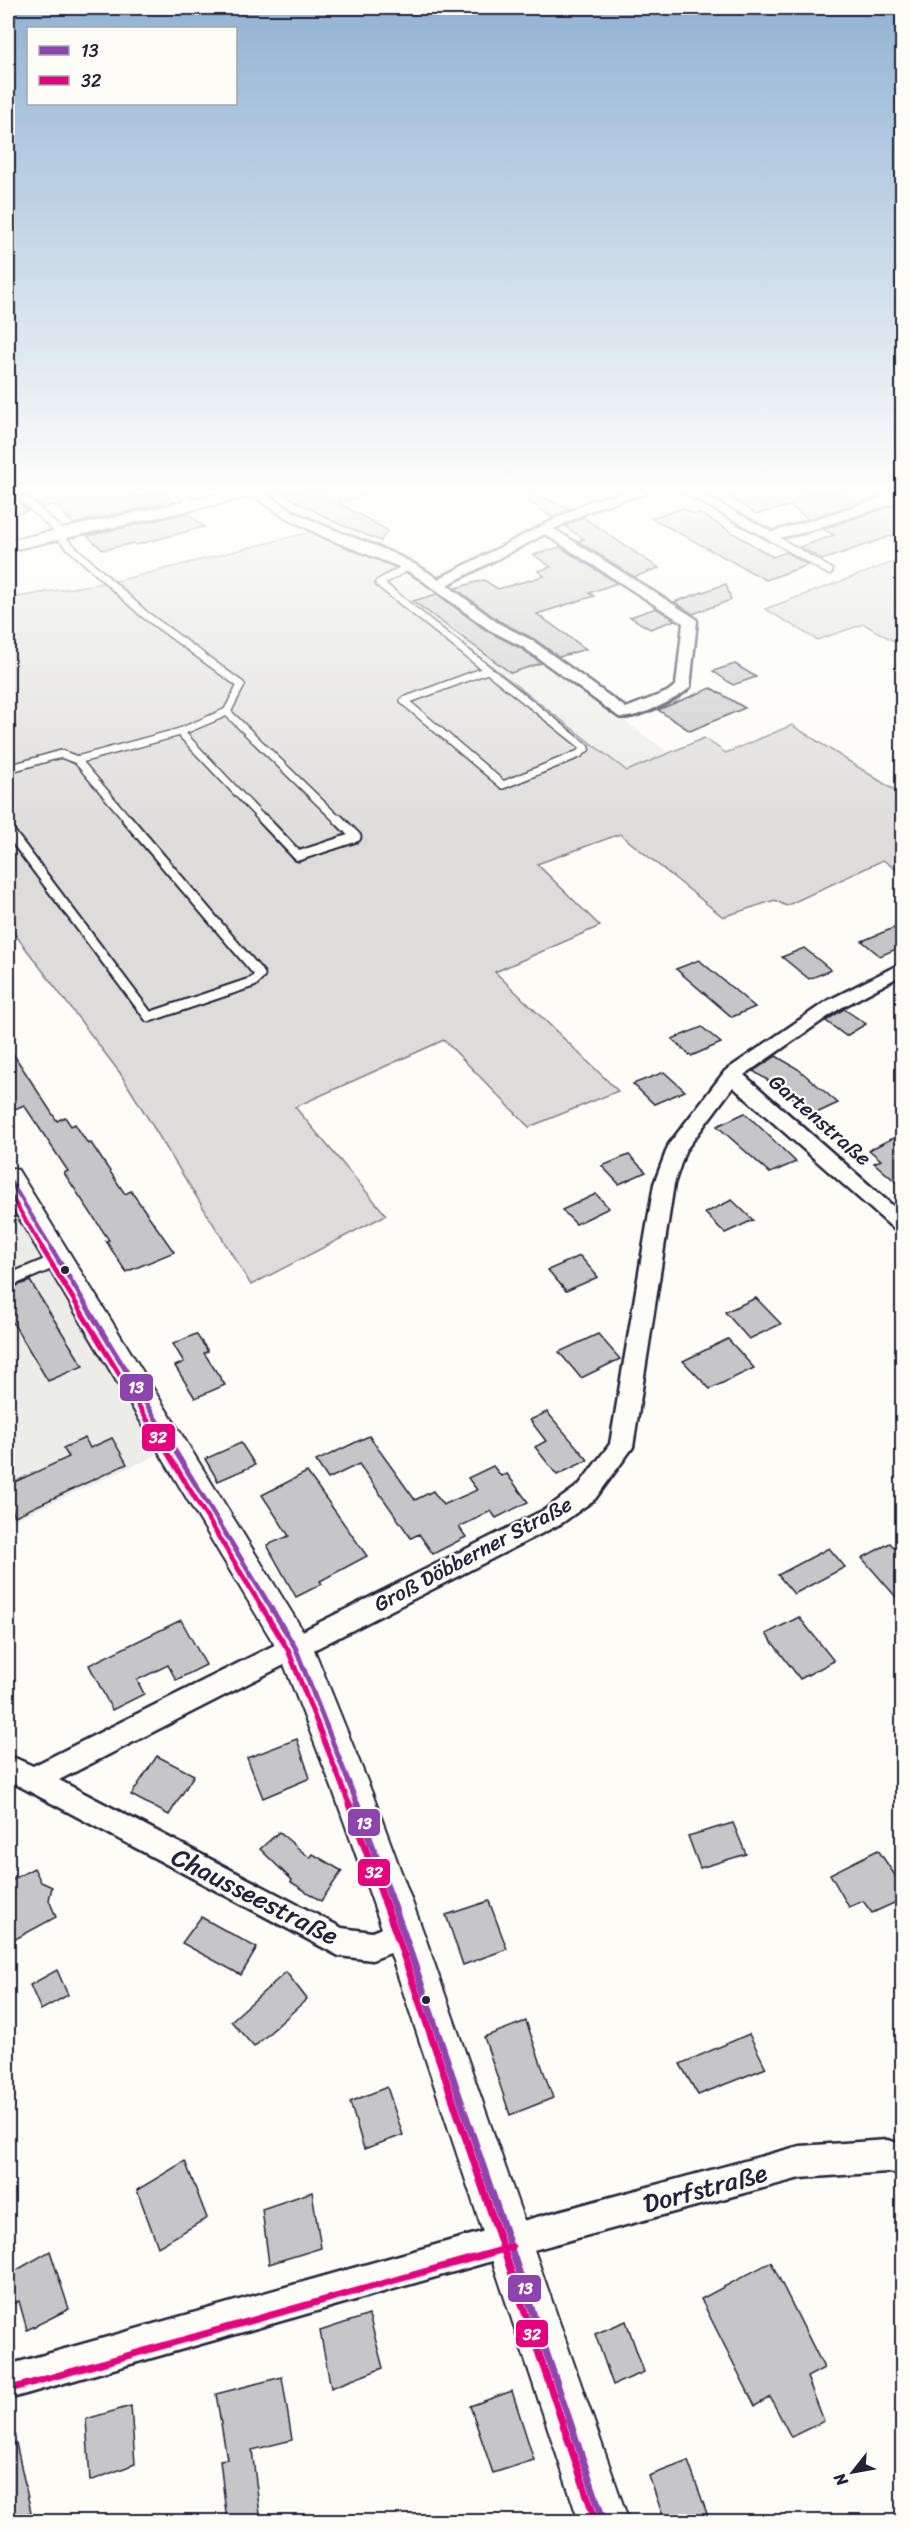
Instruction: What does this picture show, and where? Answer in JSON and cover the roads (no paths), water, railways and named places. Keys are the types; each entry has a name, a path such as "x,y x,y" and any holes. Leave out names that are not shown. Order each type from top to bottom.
{"street":[{"path":"470,609 493,626 528,644 624,714 672,695 683,687 690,621 671,609"},
{"name":"Groß Döbberner Straße","path":"32,1780 554,1516 587,1492 621,1447 664,1184 676,1149 732,1075 833,1005 903,968"},
{"name":"Gartenstraße","path":"732,1075 903,1225"},
{"path":"8,1177 295,1647 353,1792 404,1934 510,2240 604,2522"},
{"name":"Chausseestraße","path":"8,1767 339,1942 372,1946 404,1934"},
{"name":"Dorfstraße","path":"8,2382 510,2240 800,2162 887,2156 903,2159"}],"lane":[{"path":"78,760 180,732 227,712 241,685 139,609"},
{"path":"411,609 586,748 579,754 503,785 404,701 487,670"},
{"path":"180,732 298,856 356,837 227,712"},
{"path":"8,769 61,754 78,760 260,975 253,982 149,1017 8,830"},
{"path":"8,1281 58,1260"}]}
